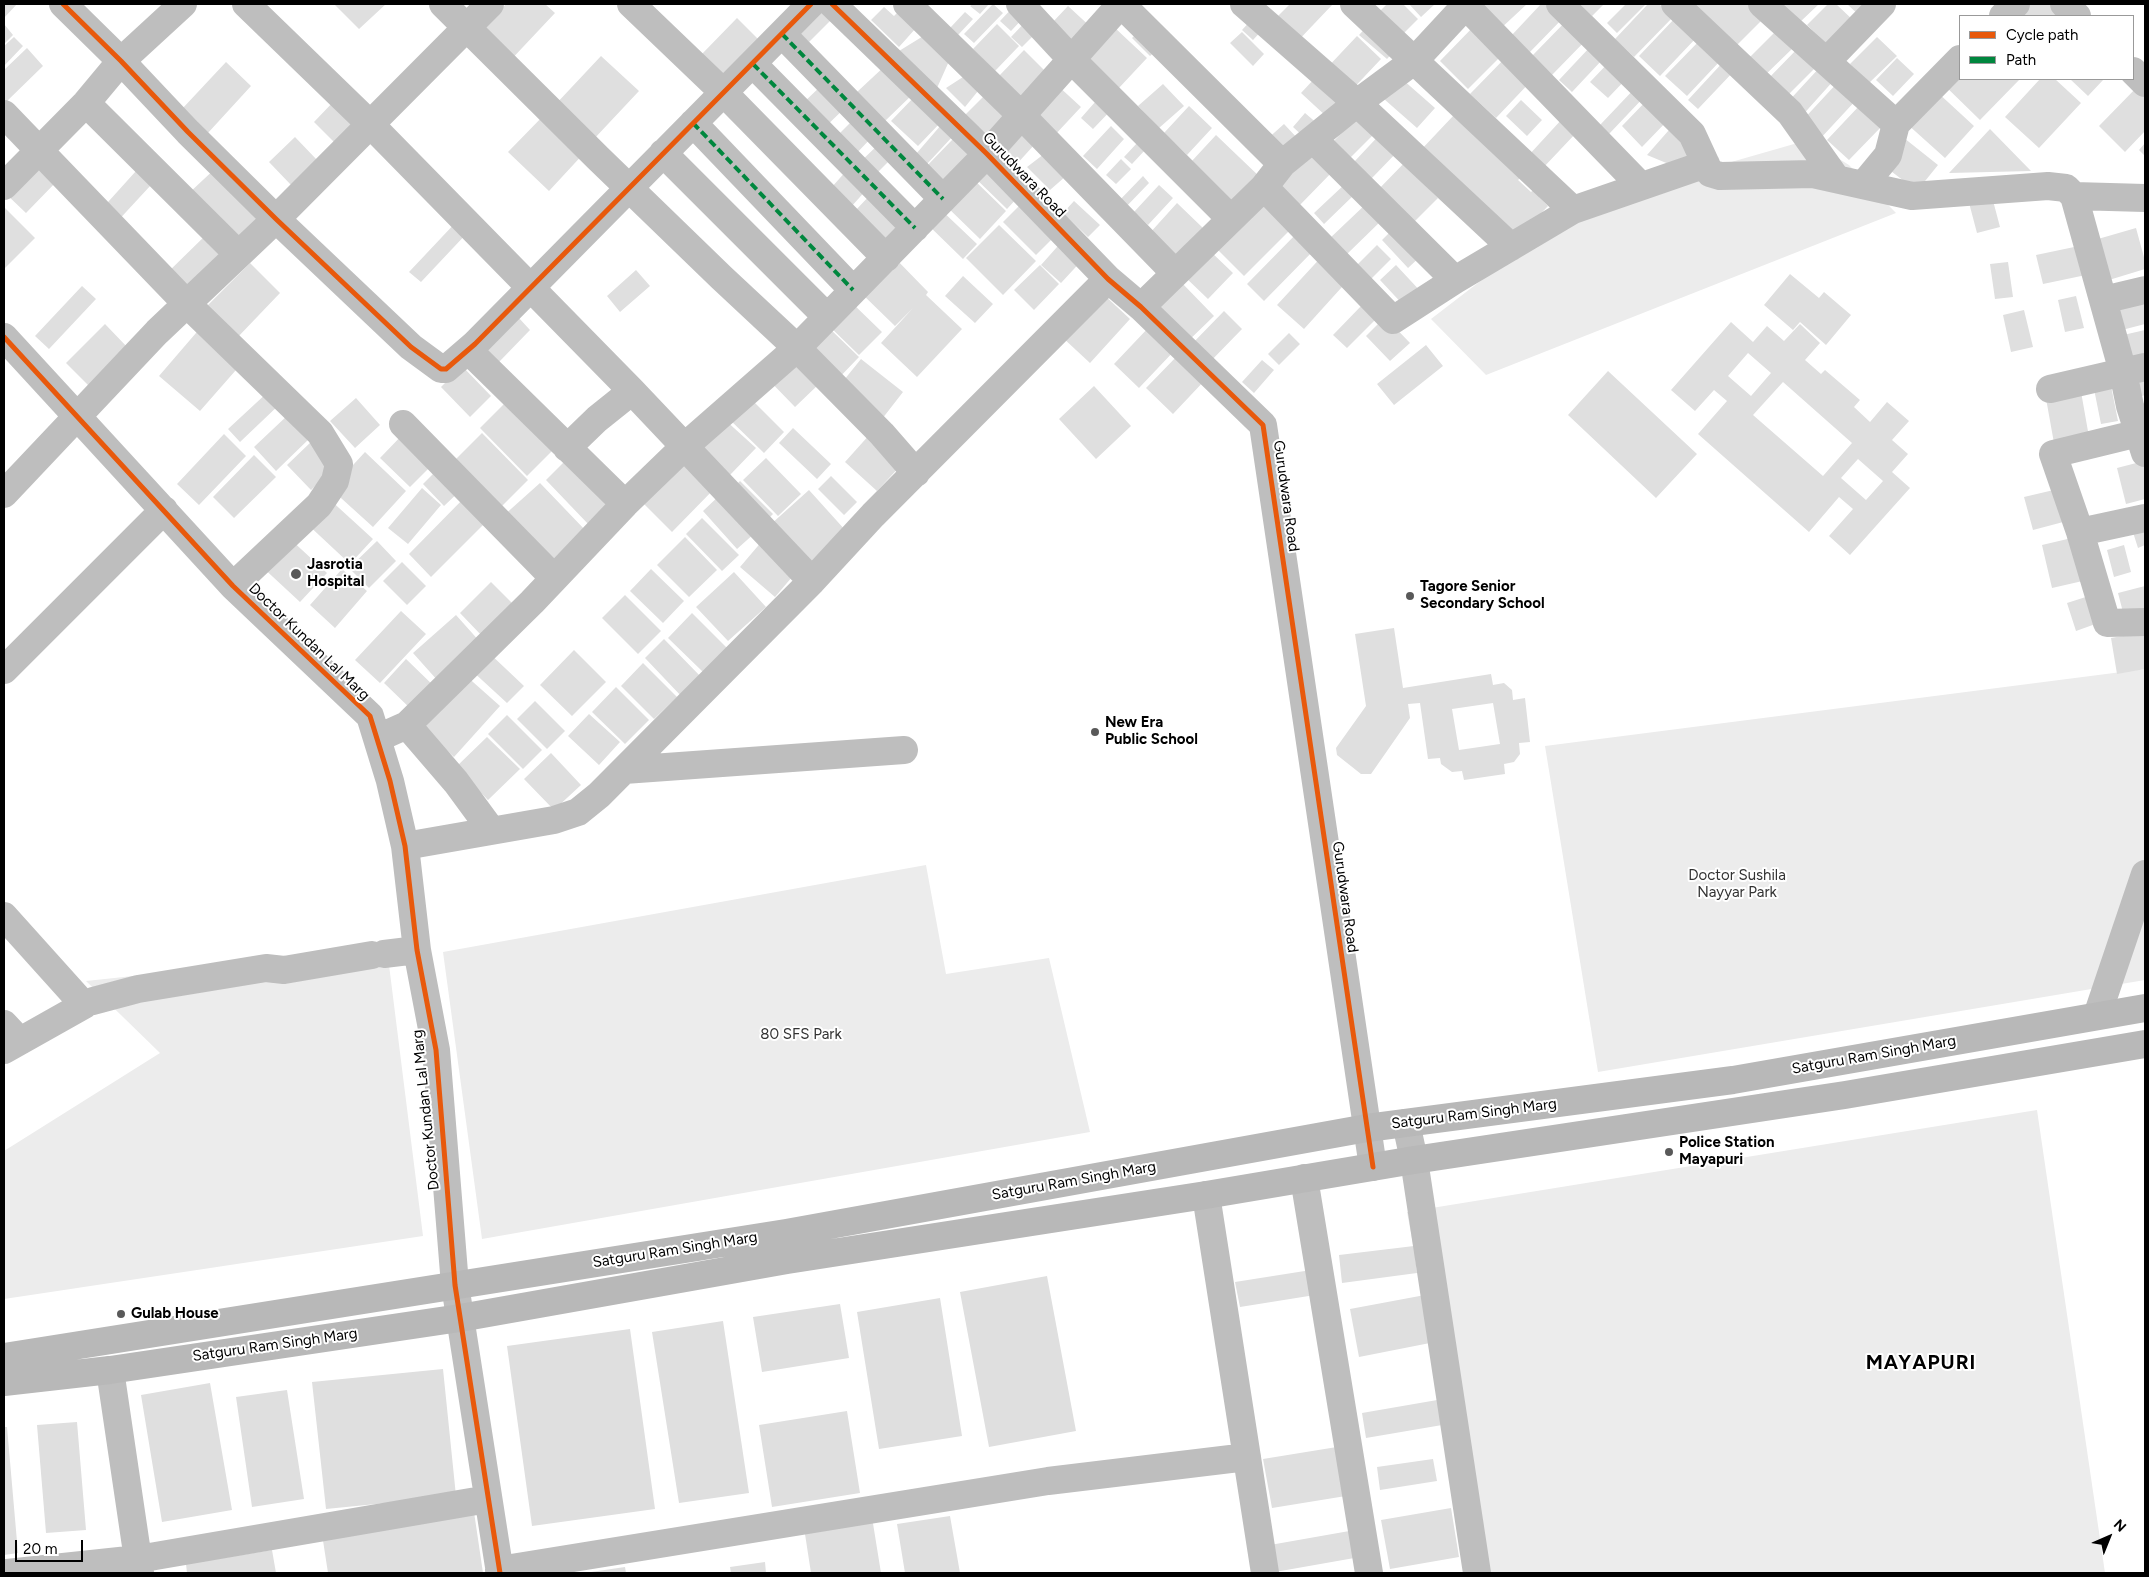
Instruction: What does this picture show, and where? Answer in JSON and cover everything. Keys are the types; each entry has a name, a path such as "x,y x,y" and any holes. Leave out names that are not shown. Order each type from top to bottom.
{"main road":[{"name":"Satguru Ram Singh Marg","path":"4,1357 786,1232 1367,1128 1733,1080 2145,1008"},
{"name":"Satguru Ram Singh Marg","path":"4,1382 110,1370 460,1318 787,1260 1206,1195 1414,1160 1844,1095 2145,1044"}],"street":[{"path":"63,4 276,219 411,347 441,369 446,369 468,350 811,4"},
{"path":"4,186 86,103 121,61 183,4"},
{"path":"246,4 370,124 632,391 812,581"},
{"path":"443,4 628,187 797,348 882,434 916,473"},
{"path":"4,494 187,304 276,219 490,4"},
{"path":"631,4 724,93 886,258"},
{"name":"Gurudwara Road","path":"832,4 988,154 1108,279 1141,307 1263,425 1373,1167"},
{"path":"906,4 1022,116 1175,273"},
{"path":"1020,4 1072,60 1230,218"},
{"path":"378,738 407,725 625,504 684,447 797,348 988,154 1121,4 1282,164"},
{"path":"1244,4 1357,103 1511,247"},
{"path":"1354,4 1573,210"},
{"path":"1141,307 1230,218 1264,187 1282,164 1357,103 1415,60 1466,4 1641,186"},
{"path":"1560,4 1692,134 1710,173 1720,176 1813,174 1912,196 2048,186 2066,188 2074,196 2103,300 2134,369 2130,406 2142,443 2053,454 2080,532 2107,623 2145,622"},
{"path":"1675,4 1790,113 1836,178"},
{"path":"1762,4 1896,124"},
{"path":"1827,61 1882,4"},
{"path":"2004,15 2016,4"},
{"path":"2064,4 2076,15"},
{"path":"782,34 943,199"},
{"path":"1864,184 1888,155 1896,124 1959,60"},
{"path":"753,64 915,228"},
{"path":"2134,72 2145,83"},
{"path":"86,103 238,254"},
{"path":"4,114 187,304 320,433 339,464 334,481 319,505 233,586"},
{"path":"693,123 853,290"},
{"path":"1313,139 1455,280"},
{"path":"663,153 828,317"},
{"path":"1264,187 1393,320 1455,280 1573,210 1706,164"},
{"path":"2074,196 2145,198"},
{"path":"405,846 554,820 576,814 600,795 1108,279"},
{"path":"2103,300 2145,290"},
{"name":"Doctor Kundan Lal Marg","path":"4,337 233,586 370,716 378,738 405,846 417,950 436,1050 455,1285 499,1571"},
{"path":"468,350 625,504"},
{"path":"2050,389 2134,369"},
{"path":"568,448 597,419 632,391"},
{"path":"403,424 554,578"},
{"path":"4,670 164,510"},
{"path":"2080,532 2145,518"},
{"path":"407,725 456,782 492,831"},
{"path":"624,770 904,750"},
{"path":"2096,1016 2145,874"},
{"path":"4,916 84,1005 9,1038"},
{"path":"93,1001 138,989 266,968 284,970 417,950"},
{"path":"1406,1123 1414,1160 1476,1573"},
{"path":"1304,1178 1369,1573"},
{"path":"1206,1195 1265,1573"},
{"path":"110,1370 139,1566"},
{"path":"499,1571 1048,1481 1247,1457"},
{"path":"7,1573 139,1566 488,1500"}],"green space":[{"path":"1808,140 1849,165 1896,213 1486,375 1431,319 1578,206"},
{"name":"Doctor Sushila Nayyar Park","path":"2145,669 2145,980 1598,1072 1545,746"},
{"name":"80 SFS Park","path":"926,865 946,974 1049,958 1090,1132 482,1239 443,952"},
{"path":"387,949 423,1236 4,1299 4,1151 160,1053 86,981"},
{"path":"2037,1110 2105,1573 1474,1573 1407,1212"}],"building":[{"path":"4,4 17,4 4,18"},
{"path":"334,4 386,4 359,29"},
{"path":"506,4 545,4 555,13 507,64 476,36"},
{"path":"819,4 839,12 809,42 795,28"},
{"path":"973,4 989,4 980,14 970,6"},
{"path":"993,4 1003,13 974,43 964,34"},
{"path":"1016,4 1028,13 1011,31 1000,21"},
{"path":"1290,4 1333,4 1294,45 1271,23"},
{"path":"1387,4 1403,4 1418,19 1398,39 1375,16"},
{"path":"1409,4 1435,4 1421,17"},
{"path":"1473,4 1527,4 1498,31"},
{"path":"1541,4 1554,4 1566,15 1529,53 1511,36"},
{"path":"1580,4 1604,4 1592,16"},
{"path":"1626,4 1645,5 1617,33 1607,23"},
{"path":"1648,4 1659,4 1673,17 1634,57 1615,39"},
{"path":"1694,4 1754,4 1766,16 1730,52"},
{"path":"1781,4 1819,4 1799,23"},
{"path":"1828,4 1836,4 1854,21 1829,46 1807,25"},
{"path":"1847,4 1873,4 1861,17"},
{"path":"2015,4 2055,4 2067,15 2005,15"},
{"path":"1068,6 1094,30 1077,48 1051,24"},
{"path":"884,7 894,16 898,12 916,28 899,47 871,20"},
{"path":"965,12 973,19 958,35 950,28"},
{"path":"1030,17 1041,28 1022,47 1011,37"},
{"path":"1570,17 1590,36 1552,75 1532,56"},
{"path":"1676,17 1697,37 1660,76 1639,56"},
{"path":"737,18 761,42 726,79 701,55"},
{"path":"1253,18 1264,28 1253,40 1242,30"},
{"path":"1371,22 1398,47 1387,59 1359,35"},
{"path":"1477,23 1506,51 1468,89 1440,61"},
{"path":"4,24 13,35 4,44"},
{"path":"997,24 1019,46 995,71 973,49"},
{"path":"1114,27 1147,58 1118,89 1085,58"},
{"path":"1142,28 1161,46 1150,56 1132,38"},
{"path":"1778,29 1795,46 1759,81 1743,64"},
{"path":"1242,32 1264,54 1253,66 1230,43"},
{"path":"925,35 950,59 937,88 899,51"},
{"path":"1357,36 1381,59 1348,94 1324,71"},
{"path":"14,37 23,46 4,66 4,46"},
{"path":"1877,37 1897,56 1869,83 1850,64"},
{"path":"1700,40 1721,60 1687,96 1665,76"},
{"path":"1801,45 1820,63 1782,101 1764,83"},
{"path":"1590,47 1603,59 1572,92 1559,80"},
{"path":"27,48 43,66 4,104 4,70"},
{"path":"1024,50 1047,73 1021,100 998,77"},
{"path":"1509,54 1534,78 1496,118 1470,94"},
{"path":"601,56 639,91 593,140 555,105"},
{"path":"1897,58 1914,74 1893,96 1876,80"},
{"path":"1959,59 1959,80 2019,80 1980,120 1939,80"},
{"path":"1611,60 1629,76 1608,98 1590,82"},
{"path":"1725,60 1735,70 1698,109 1688,100"},
{"path":"226,62 251,86 207,134 182,109"},
{"path":"887,64 914,93 885,121 857,92"},
{"path":"1821,66 1835,79 1800,118 1785,105"},
{"path":"963,77 978,91 965,107 946,88"},
{"path":"1315,78 1341,102 1327,117 1301,93"},
{"path":"1402,79 1435,108 1417,128 1384,99"},
{"path":"2039,80 2056,80 2081,103 2039,148 2005,117"},
{"path":"2071,80 2103,80 2088,96"},
{"path":"1839,81 1858,98 1819,140 1800,123"},
{"path":"825,82 847,106 822,130 800,106"},
{"path":"1056,84 1081,107 1053,137 1029,113"},
{"path":"1163,84 1184,106 1159,128 1138,106"},
{"path":"2140,84 2145,88 2145,131 2125,152 2099,126"},
{"path":"1637,86 1646,95 1609,134 1600,125"},
{"path":"1936,91 1974,126 1945,158 1906,123"},
{"path":"1103,93 1116,105 1093,129 1081,118"},
{"path":"916,95 942,121 918,146 891,121"},
{"path":"983,97 1006,116 989,136 965,115"},
{"path":"1649,98 1669,119 1642,147 1622,126"},
{"path":"336,99 362,123 339,147 314,122"},
{"path":"1521,100 1542,120 1527,136 1506,116"},
{"path":"1860,105 1882,126 1849,160 1827,140"},
{"path":"1189,106 1212,128 1187,155 1164,133"},
{"path":"1364,110 1381,127 1345,163 1328,147"},
{"path":"546,113 586,151 549,191 508,152"},
{"path":"1305,113 1319,125 1306,139 1293,127"},
{"path":"1454,115 1521,177 1518,180 1531,192 1534,189 1541,195 1539,197 1548,206 1514,242 1419,152"},
{"path":"857,116 875,134 852,158 834,139"},
{"path":"1563,118 1577,132 1542,169 1528,156"},
{"path":"1284,124 1300,141 1281,158 1265,141"},
{"path":"941,125 953,136 927,164 916,154"},
{"path":"1111,126 1124,139 1097,169 1083,156"},
{"path":"1990,129 2031,171 1949,173"},
{"path":"1384,130 1402,147 1371,179 1354,162"},
{"path":"1669,130 1700,157 1676,167 1647,155"},
{"path":"1022,131 1035,144 1015,166 1002,152"},
{"path":"1216,135 1262,179 1236,206 1191,162"},
{"path":"295,137 318,161 292,186 269,162"},
{"path":"1904,138 1938,165 1917,191 1883,165"},
{"path":"953,139 971,156 940,188 922,171"},
{"path":"881,142 895,155 871,179 857,165"},
{"path":"1138,142 1146,149 1132,164 1124,157"},
{"path":"2145,143 2145,156 2139,150"},
{"path":"1310,144 1336,168 1298,207 1272,183"},
{"path":"1044,154 1066,176 1050,190 1027,167"},
{"path":"1410,157 1416,176 1438,198 1408,228 1374,194"},
{"path":"38,159 59,179 26,213 5,193"},
{"path":"1121,159 1131,169 1116,184 1106,175"},
{"path":"983,160 1019,196 1007,209 971,174"},
{"path":"219,165 266,213 235,243 188,194"},
{"path":"848,169 868,188 851,207 831,188"},
{"path":"136,171 151,185 114,225 99,212"},
{"path":"969,175 1006,211 980,239 943,203"},
{"path":"1143,176 1149,183 1123,210 1116,204"},
{"path":"1345,184 1355,194 1324,224 1314,213"},
{"path":"1159,185 1173,198 1148,225 1134,212"},
{"path":"1266,192 1297,223 1244,276 1213,245"},
{"path":"1991,193 2000,227 1977,233 1968,199"},
{"path":"871,194 902,223 886,240 855,211"},
{"path":"1074,201 1100,225 1088,237 1063,213"},
{"path":"1023,202 1056,235 1036,255 1003,222"},
{"path":"1177,203 1203,228 1175,259 1149,234"},
{"path":"1367,203 1383,219 1345,256 1328,240"},
{"path":"4,207 35,238 4,269"},
{"path":"938,207 977,244 963,259 924,221"},
{"path":"458,220 469,231 421,282 409,272"},
{"path":"999,225 1036,261 1003,295 966,258"},
{"path":"1396,226 1423,254 1408,268 1382,240"},
{"path":"2136,228 2145,261 2145,269 2109,280 2098,239"},
{"path":"1300,230 1317,247 1264,301 1247,284"},
{"path":"210,231 231,251 184,297 163,277"},
{"path":"1065,238 1085,257 1061,283 1041,265"},
{"path":"1377,245 1391,259 1371,279 1357,265"},
{"path":"2079,246 2086,275 2043,284 2036,255"},
{"path":"1209,250 1233,273 1208,299 1184,276"},
{"path":"1325,253 1351,277 1304,329 1277,305"},
{"path":"893,256 928,292 926,295 962,329 917,377 881,343 913,308 895,326 859,291"},
{"path":"2008,262 2013,297 1995,299 1990,264"},
{"path":"250,263 280,293 236,339 205,308"},
{"path":"1040,265 1059,284 1034,310 1014,290"},
{"path":"1396,265 1423,294 1407,309 1380,280"},
{"path":"636,270 650,286 620,312 607,296"},
{"path":"1790,274 1819,298 1824,292 1851,315 1826,345 1800,322 1793,330 1764,305"},
{"path":"963,276 993,304 975,323 945,296"},
{"path":"1181,282 1214,316 1183,346 1150,312"},
{"path":"82,286 96,299 49,349 35,336"},
{"path":"1102,293 1130,319 1090,363 1062,337"},
{"path":"2141,293 2145,310 2145,324 2122,330 2115,299"},
{"path":"2076,296 2084,328 2065,332 2058,300"},
{"path":"850,301 882,332 859,355 827,324"},
{"path":"1364,303 1379,316 1347,348 1333,335"},
{"path":"2024,310 2033,347 2011,352 2003,315"},
{"path":"1224,311 1242,329 1206,366 1188,348"},
{"path":"518,317 530,330 499,362 486,349"},
{"path":"1385,317 1410,343 1390,361 1366,336"},
{"path":"1731,322 1753,342 1767,326 1784,341 1800,324 1820,343 1805,360 1821,374 1825,370 1860,400 1854,407 1870,422 1887,402 1909,421 1892,440 1908,454 1892,472 1910,488 1850,555 1829,536 1853,509 1839,497 1809,532 1698,434 1727,401 1714,390 1695,411 1671,390","holes":["1748,353 1771,373 1751,396 1728,376","1783,382 1852,443 1823,476 1753,415","1858,459 1883,481 1866,500 1841,478"]},
{"path":"105,324 129,349 90,387 66,363"},
{"path":"202,326 243,362 200,411 159,376"},
{"path":"827,326 859,357 835,382 803,351"},
{"path":"1150,326 1176,349 1139,388 1114,364"},
{"path":"2145,330 2145,354 2124,359 2119,336"},
{"path":"1289,333 1300,344 1279,365 1268,354"},
{"path":"1426,345 1443,366 1394,405 1377,384"},
{"path":"785,350 819,384 795,407 762,373"},
{"path":"1180,353 1206,379 1173,414 1146,388"},
{"path":"861,359 903,392 882,419 840,385"},
{"path":"1262,360 1274,370 1254,393 1242,382"},
{"path":"462,366 491,396 470,417 441,387"},
{"path":"1608,371 1697,454 1656,498 1568,415"},
{"path":"2145,371 2145,395 2139,397 2133,374"},
{"path":"2110,381 2118,421 2101,424 2093,384"},
{"path":"1094,386 1131,426 1096,459 1059,419"},
{"path":"2080,386 2089,437 2054,443 2045,393"},
{"path":"269,391 281,403 240,442 228,429"},
{"path":"748,396 784,432 764,453 727,417"},
{"path":"356,398 380,425 355,448 330,421"},
{"path":"510,398 557,446 527,476 480,428"},
{"path":"289,414 311,437 276,471 254,447"},
{"path":"723,418 756,448 730,475 698,444"},
{"path":"793,428 831,464 817,479 779,443"},
{"path":"406,431 436,461 410,487 380,458"},
{"path":"482,433 528,480 496,512 450,465"},
{"path":"871,433 903,463 877,491 845,462"},
{"path":"224,434 246,456 199,505 177,484"},
{"path":"312,441 336,466 311,490 287,465"},
{"path":"365,452 406,491 373,527 331,489"},
{"path":"683,452 717,486 672,532 638,498"},
{"path":"254,455 276,477 234,518 213,497"},
{"path":"571,455 616,502 590,526 546,480"},
{"path":"766,458 801,494 778,516 743,480"},
{"path":"2144,461 2145,499 2126,504 2117,468"},
{"path":"441,466 463,488 444,506 423,484"},
{"path":"831,476 857,502 844,515 818,489"},
{"path":"740,481 773,514 765,522 732,489"},
{"path":"540,483 587,532 549,568 502,517"},
{"path":"422,488 441,505 408,544 388,528"},
{"path":"2058,489 2067,521 2033,530 2024,497"},
{"path":"809,490 846,531 808,566 770,525"},
{"path":"722,493 756,532 737,549 703,511"},
{"path":"468,494 491,517 431,577 409,554"},
{"path":"327,497 373,539 350,564 304,521"},
{"path":"702,518 739,555 722,571 686,534"},
{"path":"2145,519 2145,545 2138,548 2130,523"},
{"path":"288,537 327,573 300,602 259,564"},
{"path":"685,537 717,570 689,597 657,565"},
{"path":"2076,537 2087,580 2052,588 2042,545"},
{"path":"763,540 798,570 775,597 740,567"},
{"path":"377,541 396,561 369,588 349,568"},
{"path":"2124,545 2131,572 2114,577 2107,550"},
{"path":"402,562 426,586 407,605 383,581"},
{"path":"342,569 367,591 335,628 310,605"},
{"path":"651,569 684,601 663,623 630,591"},
{"path":"734,572 766,607 728,641 696,607"},
{"path":"491,582 514,605 482,636 460,613"},
{"path":"2145,586 2145,611 2124,616 2118,593"},
{"path":"625,595 661,631 638,654 602,618"},
{"path":"2092,595 2101,622 2076,631 2067,603"},
{"path":"401,611 426,634 380,683 355,660"},
{"path":"692,613 727,648 703,672 668,638"},
{"path":"456,615 481,643 438,681 413,653"},
{"path":"1394,628 1403,688 1491,674 1493,685 1504,683 1512,690 1513,700 1525,698 1530,742 1519,743 1520,754 1514,762 1504,764 1505,774 1464,780 1462,771 1452,772 1441,764 1440,758 1428,759 1420,703 1408,704 1410,718 1371,774 1361,774 1337,755 1336,748 1366,706 1355,634","holes":["1493,703 1500,744 1459,750 1452,709"]},
{"path":"2145,632 2145,669 2117,674 2111,638"},
{"path":"664,639 703,679 683,698 645,658"},
{"path":"574,650 606,682 572,716 540,685"},
{"path":"487,651 524,686 507,703 470,669"},
{"path":"406,659 437,689 414,712 384,683"},
{"path":"643,663 677,697 654,719 621,686"},
{"path":"464,674 500,706 454,757 419,725"},
{"path":"616,687 649,720 625,744 592,712"},
{"path":"535,701 565,731 547,749 517,719"},
{"path":"589,714 620,742 599,765 568,736"},
{"path":"507,715 542,750 523,769 488,734"},
{"path":"487,737 520,769 488,800 456,767"},
{"path":"551,753 581,785 554,810 524,779"},
{"path":"1414,1246 1417,1273 1342,1283 1339,1255"},
{"path":"1311,1270 1315,1295 1240,1307 1235,1282"},
{"path":"1047,1276 1076,1431 989,1447 960,1292"},
{"path":"1425,1295 1435,1342 1359,1357 1350,1309"},
{"path":"940,1298 962,1436 879,1449 857,1312"},
{"path":"840,1304 849,1358 762,1372 753,1317"},
{"path":"723,1321 749,1493 679,1503 652,1332"},
{"path":"630,1329 655,1509 532,1526 507,1346"},
{"path":"443,1369 456,1496 326,1509 312,1382"},
{"path":"210,1383 232,1510 162,1522 141,1395"},
{"path":"287,1390 304,1499 252,1507 236,1397"},
{"path":"1443,1399 1448,1424 1366,1438 1362,1413"},
{"path":"847,1411 860,1493 772,1507 759,1425"},
{"path":"77,1422 86,1530 46,1533 37,1425"},
{"path":"4,1427 7,1427 18,1553 4,1555"},
{"path":"1343,1446 1352,1495 1272,1508 1263,1459"},
{"path":"1433,1459 1437,1481 1380,1490 1377,1467"},
{"path":"1451,1508 1459,1557 1390,1569 1381,1520"},
{"path":"871,1511 881,1573 811,1573 803,1521"},
{"path":"474,1512 483,1573 328,1573 322,1534"},
{"path":"950,1516 960,1573 905,1573 897,1524"},
{"path":"1355,1530 1360,1557 1275,1572 1270,1545"},
{"path":"272,1550 276,1573 187,1573 186,1564"},
{"path":"765,1562 766,1573 731,1573 730,1567"},
{"path":"625,1567 626,1573 591,1573 591,1572"}],"marked path":[{"path":"782,34 943,199"},
{"path":"753,64 915,228"},
{"path":"693,123 853,290"}],"cycle path":[{"path":"63,4 276,219 411,347 441,369 446,369 475,344 811,4"},
{"path":"832,4 987,154 1108,279 1141,307 1263,425 1373,1167"},
{"path":"4,337 233,586 370,716 390,781 405,846 417,950 436,1050 455,1285 500,1573"}],"place":[{"name":"Jasrotia Hospital","path":"296,574"},
{"name":"Tagore Senior Secondary School","path":"1410,596"},
{"name":"New Era Public School","path":"1095,732"},
{"name":"Police Station Mayapuri","path":"1669,1152"},
{"name":"Gulab House","path":"121,1314"}],"district":[{"name":"MAYAPURI","path":"1921,1363"}]}
